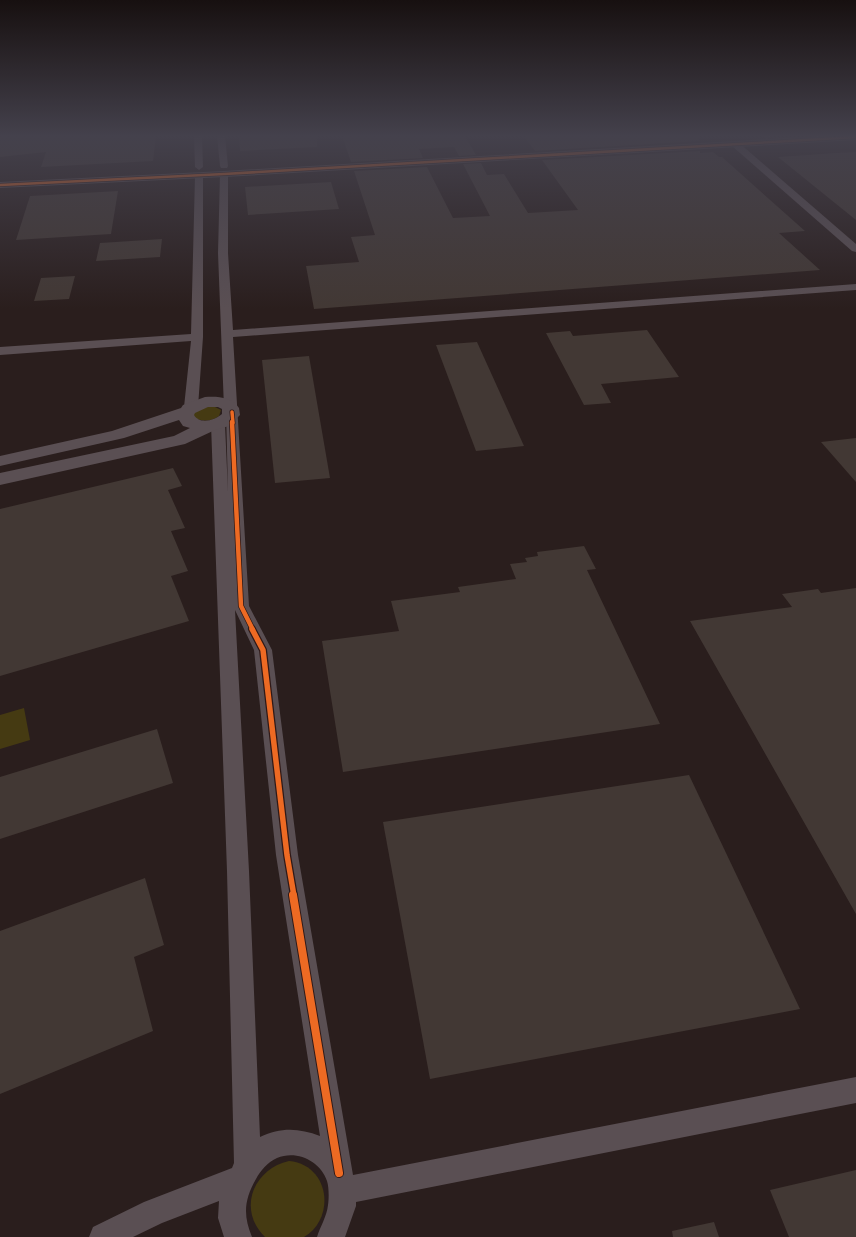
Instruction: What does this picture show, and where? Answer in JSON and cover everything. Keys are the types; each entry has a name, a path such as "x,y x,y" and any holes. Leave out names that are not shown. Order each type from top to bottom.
{"street":[{"path":"199,194 197,336 189,410 186,419 193,424 223,417"},
{"path":"224,194 223,253 227,334 223,417 238,863 243,1172"},
{"path":"792,194 856,249"},
{"path":"227,334 856,287"},
{"path":"0,351 197,336"},
{"path":"0,461 113,436 161,422 189,410 199,403 212,401 224,403 223,417 241,606 263,650 287,856 341,1182 343,1207 336,1233"},
{"path":"0,479 179,440 223,417"},
{"path":"341,1182 856,1090"},
{"path":"238,1237 231,1214 232,1196 243,1172 260,1152 275,1145 290,1141 305,1143 319,1149 330,1159 341,1182"},
{"path":"103,1237 243,1172"}],"shaded area":[{"path":"213,406 221,410 219,416 207,420 195,419 193,413 201,408"},
{"path":"24,708 30,740 0,749 0,715"},
{"path":"289,1161 303,1165 313,1172 320,1182 324,1193 324,1206 321,1218 314,1228 304,1237 265,1237 257,1226 252,1215 251,1203 253,1192 258,1181 266,1172 276,1165"}],"building":[{"path":"70,194 118,194 111,234 16,240 30,196"},
{"path":"246,194 334,194 339,209 248,215"},
{"path":"361,194 441,194 453,218 490,216 478,194 516,194 528,213 578,210 566,194 763,194 805,231 779,233 820,270 314,309 306,266 359,262 351,237 375,235"},
{"path":"823,194 856,194 856,220"},
{"path":"162,239 160,257 96,261 100,243"},
{"path":"75,276 69,299 34,301 41,278"},
{"path":"647,330 679,377 601,384 611,403 584,405 546,333 570,331 573,336"},
{"path":"477,342 524,446 476,451 436,345"},
{"path":"309,356 330,478 275,483 262,360"},
{"path":"856,438 856,482 821,442"},
{"path":"173,468 182,486 168,490 185,528 171,531 188,571 171,576 189,621 0,676 0,509"},
{"path":"584,546 596,569 587,570 660,724 343,772 322,641 399,631 391,601 460,592 458,587 516,579 510,564 527,562 525,558 538,556 537,552"},
{"path":"856,588 856,914 690,621 792,607 782,594 818,589 821,593"},
{"path":"157,729 173,783 0,839 0,777"},
{"path":"689,775 800,1009 430,1079 383,822"},
{"path":"145,878 164,945 134,957 153,1031 0,1094 0,931"},
{"path":"856,1170 856,1237 789,1237 770,1190"},
{"path":"714,1222 719,1237 673,1237 672,1231"}],"cycle path":[{"path":"232,412 241,606 263,650 287,855 339,1173"}]}
